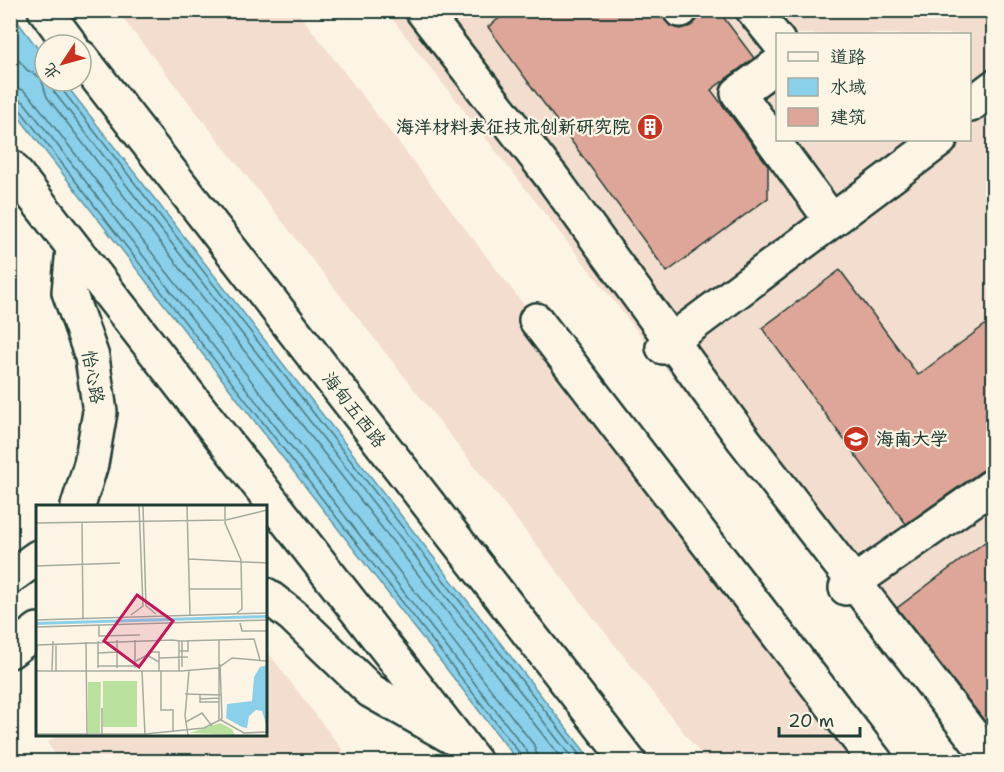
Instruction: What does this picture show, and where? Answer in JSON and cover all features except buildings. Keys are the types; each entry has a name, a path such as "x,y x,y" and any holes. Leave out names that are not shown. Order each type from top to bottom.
{"street":[{"path":"45,10 62,33"},
{"path":"410,10 853,588 980,762"},
{"path":"422,10 554,180 664,340"},
{"path":"753,10 776,40"},
{"path":"776,65 738,93 829,217"},
{"name":"海甸五西路","path":"93,72 629,762"},
{"path":"971,104 993,87"},
{"path":"971,116 993,100"},
{"path":"829,217 922,141"},
{"path":"664,340 829,217 939,141"},
{"path":"10,166 467,751"},
{"name":"怡心路","path":"74,248 69,292 92,357 100,412 93,455 79,505"},
{"path":"536,320 876,762"},
{"path":"853,588 993,485"},
{"path":"853,588 993,494"},
{"path":"10,577 36,558"},
{"path":"853,588 993,762"},
{"path":"267,596 293,616 371,691 467,751"},
{"path":"10,651 36,632"}],"shaded area":[{"path":"117,11 297,11 876,761 706,761"},
{"name":"海南大学","path":"386,11 993,11 993,761 968,761 634,327"},
{"path":"267,651 351,761 61,761 47,743 56,736 267,736"}],"water":[{"path":"11,13 33,42 33,93 72,93 592,761 518,761 11,107"}],"place":[{"name":"海洋材料表征技术创新研究院","path":"650,127"},
{"name":"海南大学","path":"856,439"}]}
